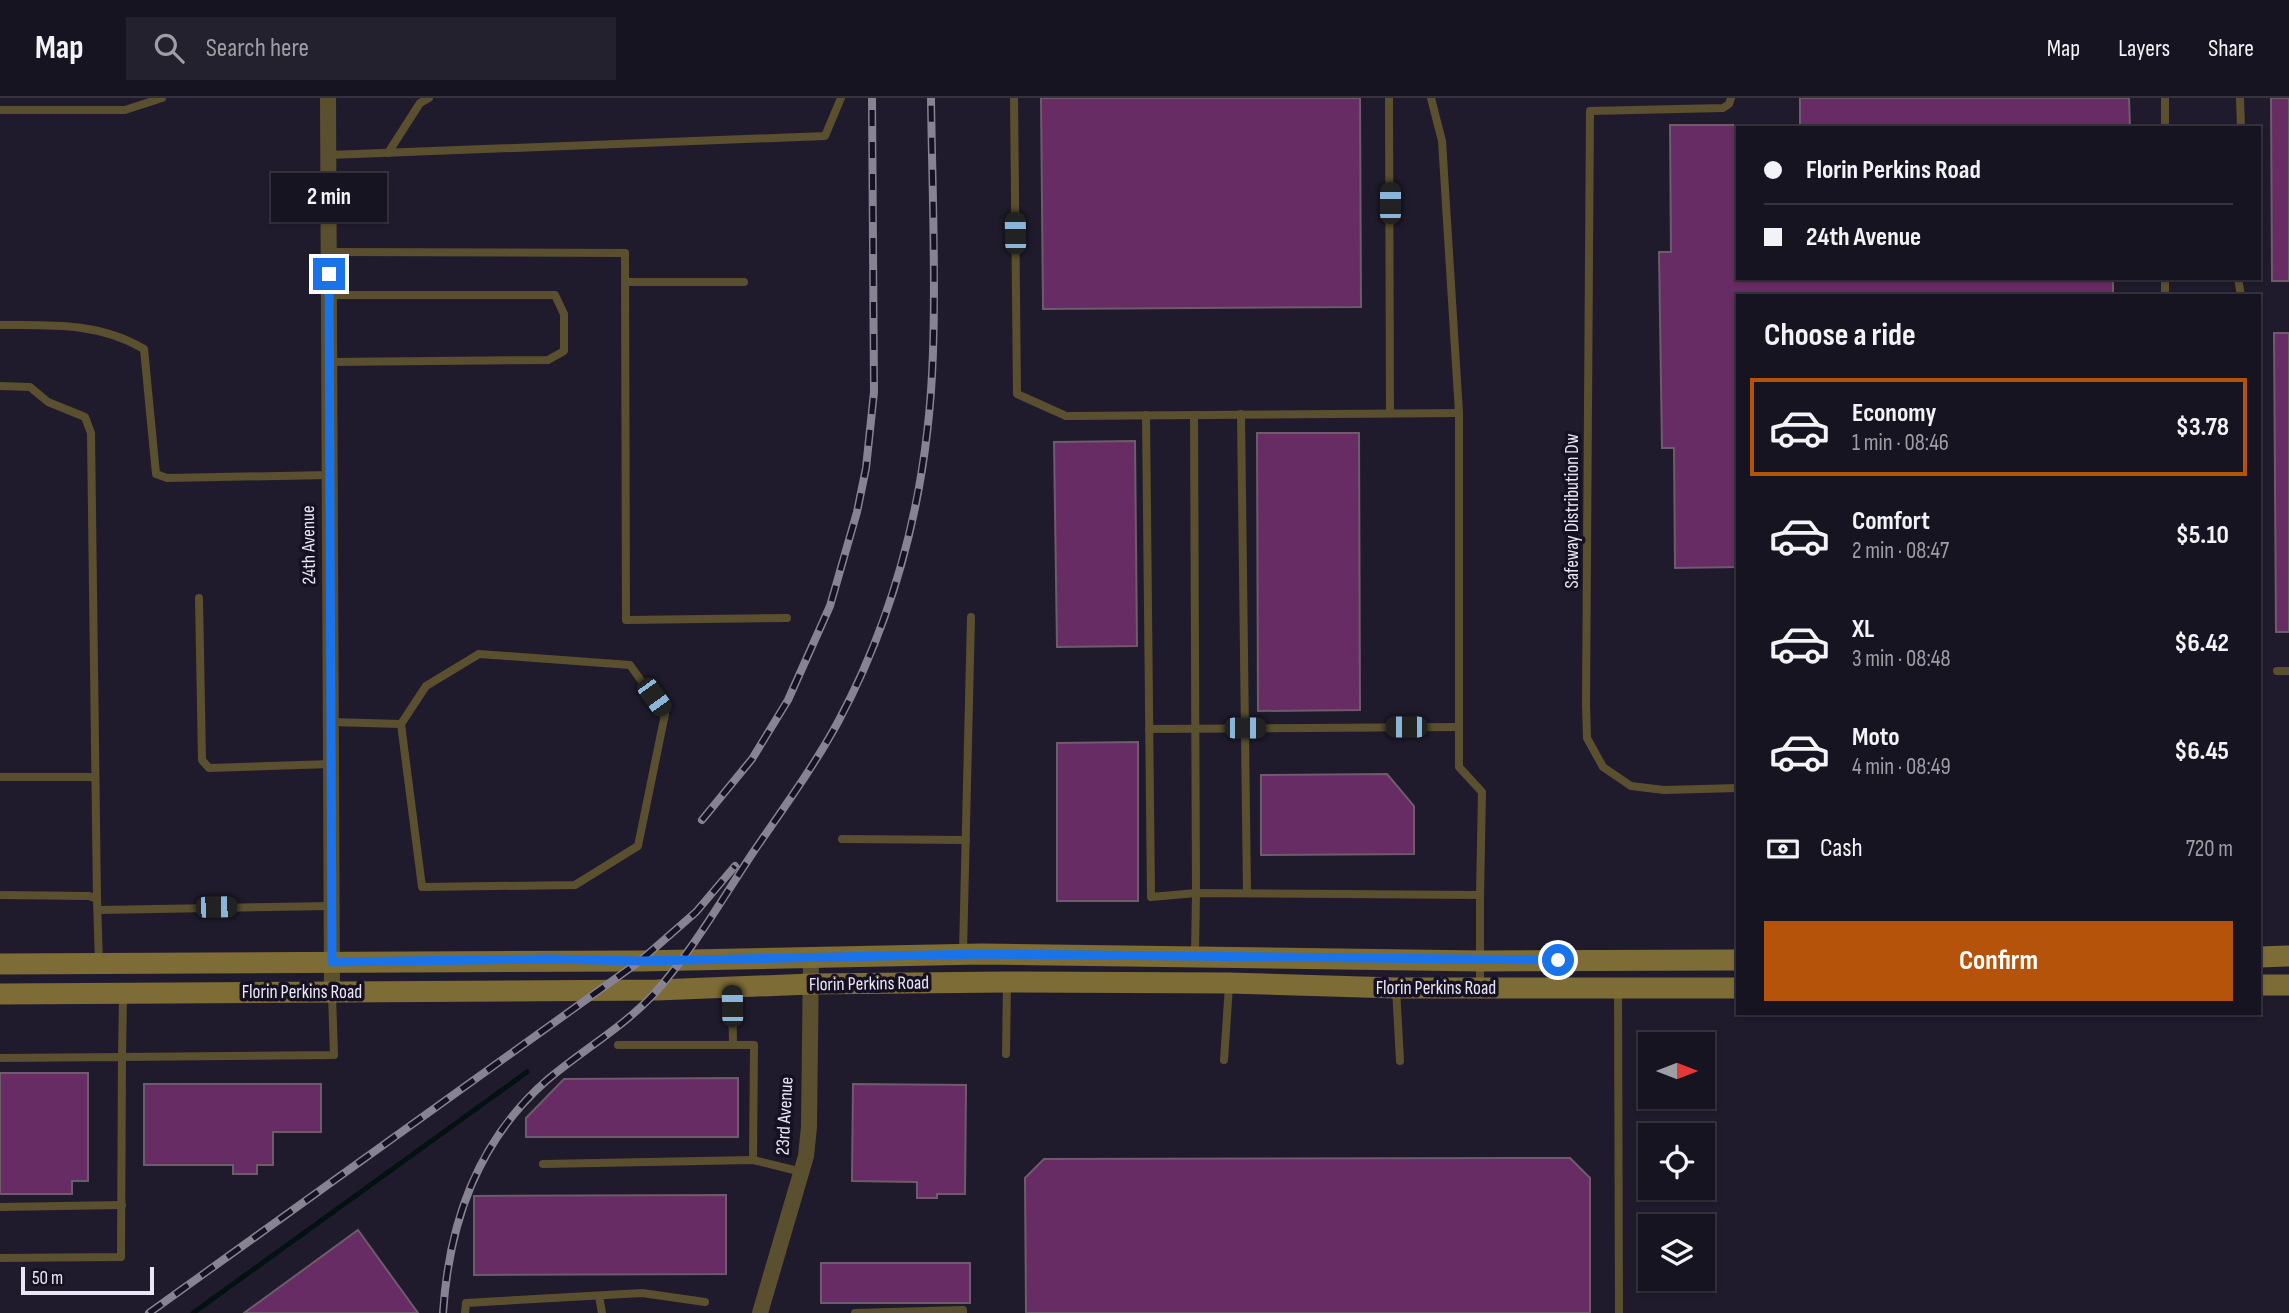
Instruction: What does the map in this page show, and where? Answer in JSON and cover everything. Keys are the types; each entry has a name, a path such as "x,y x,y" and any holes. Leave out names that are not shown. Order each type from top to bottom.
{"main road":[{"name":"Florin Perkins Road","path":"0,964 549,959 640,961 963,955 1195,955 1481,961 1736,960"},
{"path":"2261,957 2289,956"},
{"name":"Florin Perkins Road","path":"0,994 531,992 811,984 1007,982 1230,983 1395,988 1736,988"},
{"path":"2261,985 2289,985"}],"street":[{"name":"24th Avenue","path":"328,98 332,991"},
{"name":"23rd Avenue","path":"762,1312 802,1172 809,1127 811,957"}],"lane":[{"path":"103,98 103,110"},
{"path":"0,110 125,110 162,98"},
{"path":"388,153 420,103 429,98"},
{"path":"329,155 825,136 841,98"},
{"path":"1014,98 1017,394 1066,415 1459,413"},
{"path":"1390,98 1390,413"},
{"path":"1431,98 1442,141 1459,413 1459,767 1482,792 1480,987"},
{"name":"Safeway Distribution Dw","path":"1731,98 1729,104 1723,108 1590,111 1587,738 1603,767 1631,786 1664,790 1736,788"},
{"path":"2165,98 2165,126"},
{"path":"2240,98 2241,126"},
{"path":"329,252 625,253 626,620 787,618"},
{"path":"626,282 744,282"},
{"path":"329,295 555,295 564,314 564,351 548,360 329,362"},
{"path":"0,325 74,324 127,338 144,349 156,474 167,478 329,475"},
{"path":"0,386 30,387 48,402 85,417 91,433 99,963"},
{"path":"1241,414 1247,893"},
{"path":"1146,415 1151,897 1196,893 1480,895"},
{"path":"1194,415 1195,955"},
{"path":"199,598 202,760 209,768 331,764"},
{"path":"963,955 971,617"},
{"path":"479,654 630,665 666,714 638,846 575,885 422,887 401,724 426,686 479,654"},
{"path":"2277,671 2289,671"},
{"path":"331,722 401,724"},
{"path":"1149,729 1459,727"},
{"path":"0,777 95,777"},
{"path":"842,839 966,841"},
{"path":"0,895 89,895 97,899"},
{"path":"99,910 332,906"},
{"path":"1006,1054 1007,982"},
{"path":"1223,1060 1230,983"},
{"path":"732,987 733,1045"},
{"path":"1395,988 1400,1061"},
{"path":"1618,989 1619,1313"},
{"path":"0,1058 334,1055 332,991"},
{"path":"0,1258 121,1257 123,993"},
{"path":"618,1045 754,1045 753,1160"},
{"path":"543,1164 753,1160 802,1172"},
{"path":"0,1207 122,1205"},
{"path":"465,1313 466,1303 642,1293 705,1302"},
{"path":"599,1296 602,1313"},
{"path":"855,1313 963,1310 963,1313"}],"building":[{"path":"1041,98 1360,98 1361,307 1043,309"},
{"path":"1800,98 2129,98 2130,126 1800,126"},
{"path":"2271,98 2289,98 2289,281 2272,281"},
{"path":"1670,125 1738,125 1736,280 2113,280 2113,294 1736,294 1736,567 1675,568 1674,448 1662,448 1659,252 1671,252"},
{"path":"2274,333 2289,333 2289,632 2276,632"},
{"path":"1257,433 1359,433 1360,710 1258,711"},
{"path":"1135,441 1137,646 1057,647 1054,442"},
{"path":"1138,742 1138,901 1057,901 1057,743"},
{"path":"1387,774 1414,806 1414,854 1261,855 1261,775"},
{"path":"0,1073 88,1073 88,1181 72,1181 72,1194 0,1194"},
{"path":"738,1078 738,1137 526,1137 526,1118 564,1079"},
{"path":"144,1084 321,1084 321,1132 273,1132 273,1165 257,1165 257,1174 233,1174 233,1165 144,1165"},
{"path":"853,1084 966,1085 965,1194 937,1194 937,1198 917,1198 917,1182 852,1181"},
{"path":"1570,1158 1590,1178 1590,1313 1026,1313 1025,1178 1044,1159"},
{"path":"726,1195 726,1274 474,1275 474,1196"},
{"path":"358,1230 418,1313 244,1313"},
{"path":"821,1263 970,1263 970,1303 821,1303"}],"waterway":[{"path":"193,1313 527,1072"}],"railway":[{"path":"702,820 752,759 788,700 830,606 857,512 866,468 874,392 872,98"},
{"path":"443,1313 446,1280 460,1216 485,1157 502,1130 546,1081 641,1007 680,962 818,756 838,722 878,634 907,543 925,448 930,400 934,289 931,98"},
{"path":"149,1313 640,961 696,912 735,866"}],"route":[{"path":"329,274 332,962 549,959 640,961 982,954 1558,960"}]}
